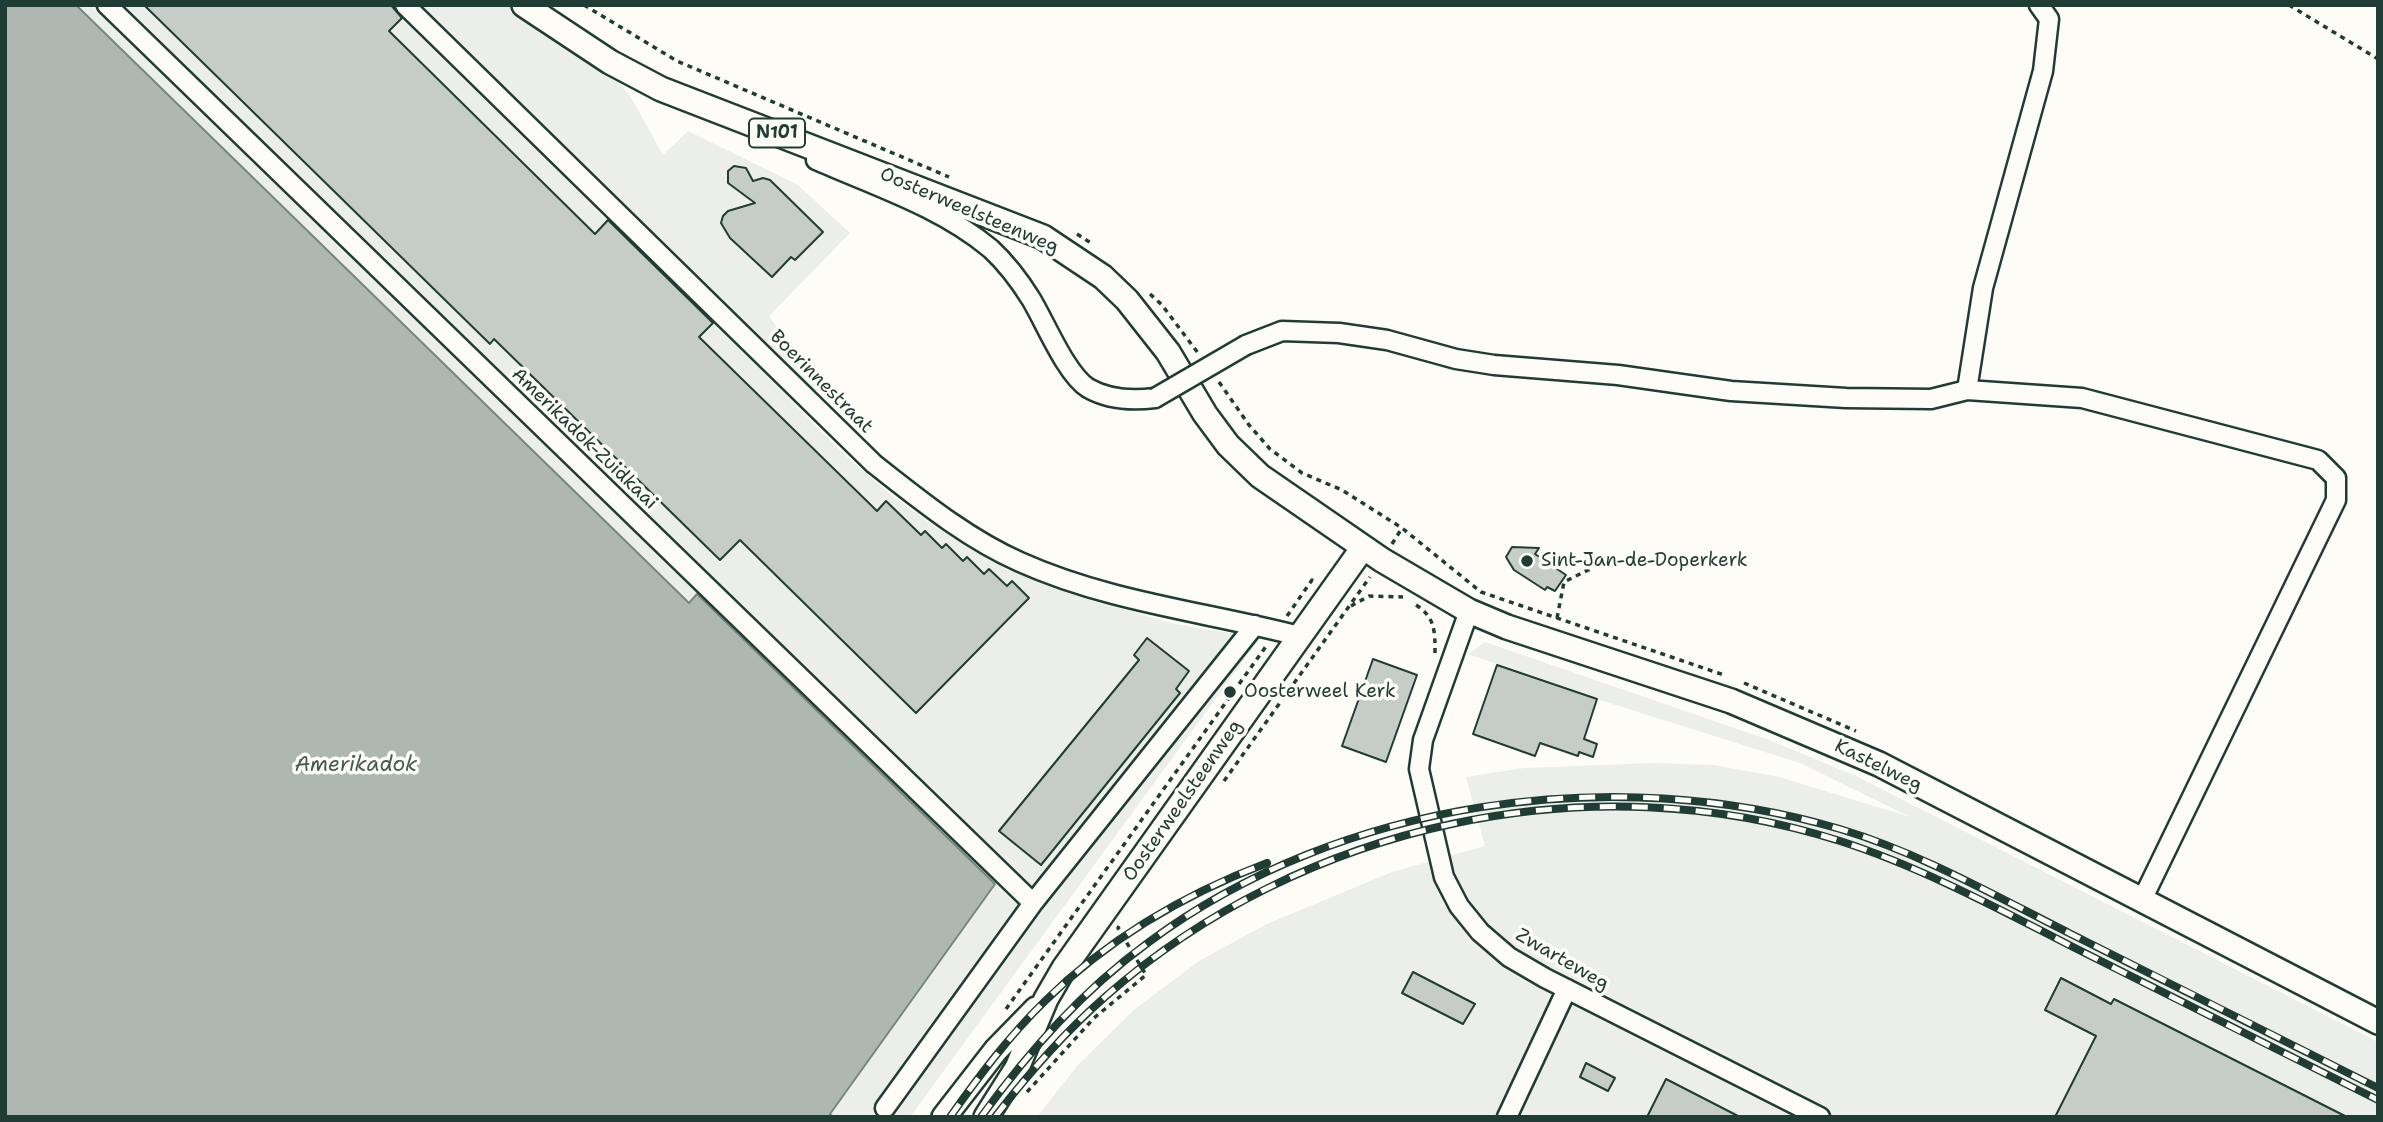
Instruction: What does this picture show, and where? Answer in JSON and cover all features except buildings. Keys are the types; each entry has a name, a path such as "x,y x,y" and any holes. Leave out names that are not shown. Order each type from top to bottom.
{"main road":[{"name":"Oosterweelsteenweg","path":"524,5 610,62 661,89 1043,237 1073,256 1103,277 1127,300 1168,352 1205,414 1228,446 1261,475 1362,549 1288,633 1064,968 1046,999 1017,1068 986,1117"},
{"name":"Kastelweg","path":"1362,549 1469,611 1507,627 1731,701 1879,764 2378,1022"},
{"name":"Oosterweelsteenweg","path":"944,1117 996,1050 1046,999"}],"street":[{"name":"Amerikadok-Zuidkaai","path":"107,5 1033,902"},
{"name":"Boerinnestraat","path":"405,5 874,464 931,509 970,535 1018,561 1060,579 1109,594 1288,633"},
{"path":"512,5 568,46 650,90 952,220 993,251 1030,297 1063,359 1087,387 1116,399 1135,401 1155,398 1246,345 1282,331 1339,332 1387,340 1456,359 1494,365 1618,375 1731,391 1846,398 1931,399 1966,390 2082,398 2318,460 2336,478 2336,500 2142,900"},
{"path":"1966,390 1983,289 2043,71 2049,19 2039,5"},
{"name":"Zwarteweg","path":"1469,611 1423,740 1419,769 1444,877 1459,906 1480,932 1508,957 1820,1117"},
{"path":"885,1108 1033,902 1255,625"},
{"path":"1507,1117 1567,989"}],"path":[{"path":"2289,5 2378,60"},
{"path":"1557,618 1564,582 1590,569"},
{"path":"999,1018 1288,633 1312,580"},
{"path":"1218,790 1349,607 1369,596 1400,596 1427,612 1435,631 1435,657"},
{"path":"1023,1097 1094,1018 1146,975 1118,928 1124,921"}],"shaded area":[{"path":"76,5 547,5 616,77 633,101 663,155 688,131 798,185 850,233 769,316 787,341 827,383 815,392 754,331 738,347 844,454 892,496 940,530 986,558 1038,582 1083,598 1175,624 1260,638 910,1117 833,1117 830,1114 698,594 689,603"},
{"path":"1485,642 1769,740 1856,776 2378,1042 2378,1117 1037,1117 1077,1066 1135,1009 1199,961 1267,924 1392,872 1485,846 1466,777 1524,768 1653,763 1714,765 1779,777 1910,817 1800,763 1597,699 1468,654"}],"water":[{"name":"Amerikadok","path":"5,5 76,5 689,603 697,594 995,884 830,1114 833,1117 5,1117"}],"railway":[{"path":"981,1117 1018,1068 1079,1001 1149,942 1224,894 1306,855 1392,826 1481,807 1572,798 1664,798 1753,809 1840,829 1870,839 1956,876 2378,1088"},
{"path":"995,1117 1047,1054 1105,997 1183,937 1268,888 1358,850 1453,824 1550,809 1647,807 1745,818 1840,841 1900,863 1987,903 2378,1100"},
{"path":"950,1117 1019,1028 1045,1001 1095,958 1121,938 1177,904 1267,863"}],"place":[{"name":"Sint-Jan-de-Doperkerk","path":"1527,561"},
{"name":"Oosterweel Kerk","path":"1230,692"}]}
